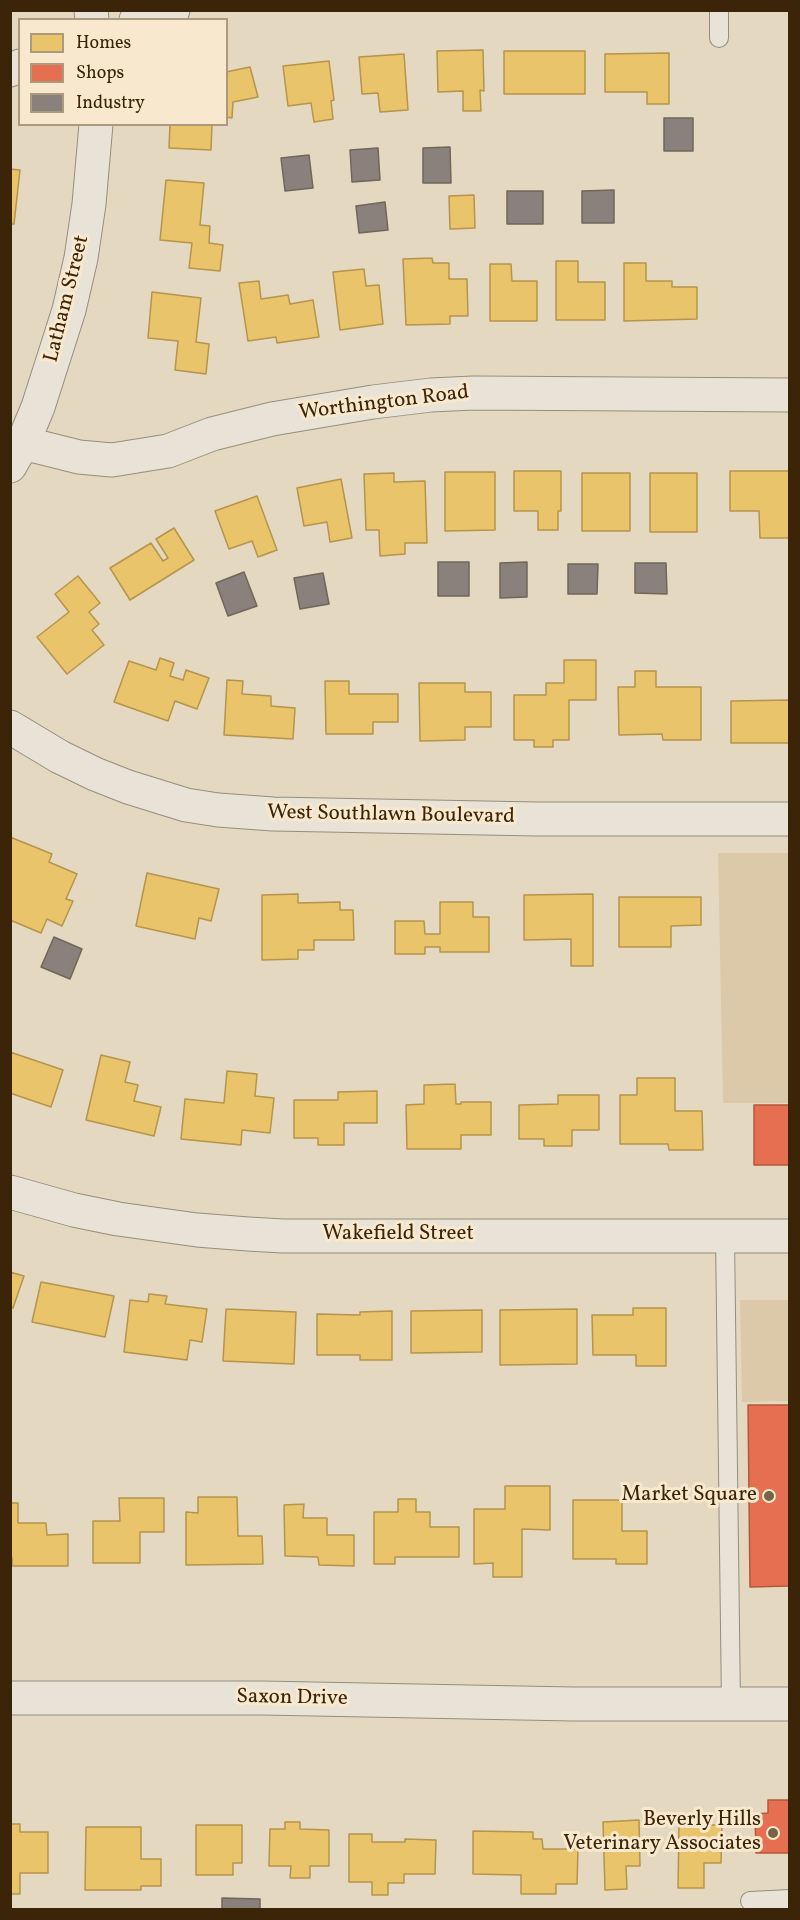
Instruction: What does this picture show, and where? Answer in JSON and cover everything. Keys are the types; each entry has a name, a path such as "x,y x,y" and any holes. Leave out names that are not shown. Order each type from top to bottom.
{"street":[{"path":"143,18 172,10"},
{"name":"Latham Street","path":"17,454 38,407 62,331 81,258 89,204 96,126"},
{"name":"Worthington Road","path":"17,454 112,460 168,451 222,431 272,418 431,395 473,393 789,395"},
{"name":"West Southlawn Boulevard","path":"10,728 95,774 186,806 218,810 273,814 525,819 789,819"},
{"name":"Wakefield Street","path":"10,1192 74,1210 118,1219 188,1229 283,1236 789,1236"},
{"name":"Saxon Drive","path":"10,1698 262,1698 732,1705"},
{"path":"732,1705 789,1704"}],"lane":[{"path":"719,10 719,38"},
{"path":"725,1235 732,1705"},
{"path":"750,1901 789,1899"}],"shaded area":[{"path":"718,853 789,853 789,1103 723,1103"},
{"path":"740,1300 789,1300 789,1401 742,1402"}],"building: Homes":[{"path":"483,50 484,91 480,90 481,111 463,111 463,91 438,92 437,51"},
{"path":"504,51 585,51 585,94 504,94"},
{"path":"669,53 669,104 647,104 647,92 605,92 605,54"},
{"path":"404,54 408,110 380,112 378,93 362,94 359,57"},
{"path":"329,61 334,100 331,101 333,119 314,122 311,103 288,106 283,66"},
{"path":"250,67 258,97 233,102 232,118 228,117 228,72"},
{"path":"170,126 212,126 211,150 169,148"},
{"path":"10,169 20,170 14,224 10,224"},
{"path":"166,180 204,183 200,225 210,226 209,243 223,245 220,271 189,268 192,243 160,240"},
{"path":"474,195 475,228 450,229 449,196"},
{"path":"432,258 433,263 449,263 449,279 467,279 468,316 450,316 450,324 406,325 403,259"},
{"path":"556,261 578,261 578,282 605,282 605,320 556,320"},
{"path":"624,263 646,263 646,281 672,281 672,287 697,287 697,319 624,321"},
{"path":"490,264 511,264 512,281 537,281 537,321 490,321"},
{"path":"364,269 366,286 379,285 383,324 340,330 333,272"},
{"path":"259,281 261,299 288,295 290,304 313,300 319,337 277,343 276,337 248,341 239,283"},
{"path":"152,292 201,298 196,342 209,344 206,374 175,370 178,341 148,338"},
{"path":"514,471 561,471 561,511 558,511 558,530 538,530 538,511 514,511"},
{"path":"730,471 790,471 790,538 760,538 759,511 730,511"},
{"path":"445,472 495,472 495,530 445,531"},
{"path":"394,473 394,482 425,481 427,543 405,543 405,554 380,556 379,530 366,530 364,474"},
{"path":"582,473 630,473 630,531 582,531"},
{"path":"650,473 697,473 697,532 650,532"},
{"path":"341,479 352,538 330,542 327,522 304,526 297,488"},
{"path":"257,496 277,550 258,557 252,541 229,549 215,511"},
{"path":"174,528 194,560 130,600 110,568 151,543 163,561 168,558 156,539"},
{"path":"78,576 100,603 89,612 99,624 92,630 104,645 67,674 37,637 69,612 55,594"},
{"path":"160,658 174,663 170,676 183,680 186,670 209,678 197,709 175,701 168,721 114,702 129,661 156,670"},
{"path":"564,660 596,660 596,700 569,700 569,740 553,740 553,747 534,747 534,740 514,740 514,695 546,695 546,683 564,683"},
{"path":"635,671 656,671 656,687 701,687 701,740 663,740 662,734 619,735 618,687 635,687"},
{"path":"227,680 243,681 242,694 271,696 271,706 295,708 293,739 224,735"},
{"path":"325,681 349,681 349,694 398,694 398,722 373,722 373,734 326,734"},
{"path":"419,683 465,683 465,692 491,692 491,727 465,727 465,740 420,741"},
{"path":"790,700 790,743 731,743 731,701"},
{"path":"10,837 52,854 49,862 77,874 66,899 73,901 62,926 47,919 41,933 10,920"},
{"path":"147,873 219,889 211,921 199,918 195,939 136,926"},
{"path":"298,894 298,903 340,902 340,910 353,910 354,940 314,940 314,950 298,950 298,959 262,960 262,895"},
{"path":"593,894 593,966 571,966 571,939 524,940 524,895"},
{"path":"619,897 701,897 701,925 671,926 671,947 619,947"},
{"path":"440,902 473,902 473,917 489,917 489,952 440,952 440,947 425,947 425,954 395,954 395,921 424,921 425,934 440,934"},
{"path":"10,1052 63,1070 51,1107 10,1093"},
{"path":"101,1055 130,1062 125,1082 138,1085 134,1101 161,1107 154,1136 86,1120"},
{"path":"227,1071 257,1074 255,1096 274,1098 270,1133 242,1130 241,1145 181,1139 185,1099 224,1103"},
{"path":"637,1078 675,1078 675,1111 702,1111 703,1150 669,1150 668,1144 620,1144 620,1095 637,1095"},
{"path":"455,1084 456,1104 491,1102 491,1135 461,1135 461,1149 407,1149 406,1105 424,1104 424,1085"},
{"path":"377,1091 377,1123 344,1123 344,1145 318,1145 318,1138 294,1138 294,1100 338,1100 338,1092"},
{"path":"558,1095 599,1095 599,1130 572,1130 572,1146 544,1146 544,1139 519,1139 519,1105 558,1104"},
{"path":"10,1272 24,1276 13,1308 10,1307"},
{"path":"41,1282 114,1296 105,1337 32,1322"},
{"path":"149,1294 167,1296 165,1304 207,1309 202,1342 190,1340 187,1360 124,1352 130,1300 148,1302"},
{"path":"633,1308 666,1308 666,1366 636,1366 636,1355 593,1355 592,1315 633,1315"},
{"path":"226,1309 296,1312 294,1364 223,1361"},
{"path":"577,1309 577,1364 500,1365 500,1310"},
{"path":"482,1310 482,1352 411,1353 411,1311"},
{"path":"392,1311 392,1360 360,1360 360,1355 317,1355 317,1314 360,1315 360,1312"},
{"path":"505,1486 550,1486 550,1530 522,1529 522,1577 493,1577 493,1563 474,1564 474,1509 505,1509"},
{"path":"198,1497 237,1497 238,1536 262,1536 263,1564 186,1565 186,1512 198,1513"},
{"path":"119,1498 164,1498 164,1532 140,1532 140,1563 93,1563 93,1521 120,1521"},
{"path":"398,1499 416,1499 416,1512 430,1512 430,1527 459,1527 459,1557 395,1557 395,1564 374,1564 374,1512 398,1512"},
{"path":"573,1500 622,1500 622,1531 647,1531 647,1564 616,1564 616,1559 573,1559"},
{"path":"10,1503 18,1503 18,1523 46,1523 47,1535 68,1534 68,1566 12,1566"},
{"path":"304,1504 303,1518 327,1518 327,1535 354,1535 354,1566 319,1565 318,1557 285,1556 284,1505"},
{"path":"639,1820 640,1866 626,1866 627,1889 605,1890 603,1822"},
{"path":"285,1822 300,1822 300,1829 329,1830 329,1866 310,1866 310,1878 290,1878 291,1866 269,1866 270,1829 285,1829"},
{"path":"10,1824 20,1824 20,1832 48,1832 48,1873 20,1873 20,1894 10,1894"},
{"path":"196,1825 242,1825 242,1863 233,1863 233,1875 196,1875"},
{"path":"679,1825 722,1825 721,1863 704,1863 704,1888 678,1888"},
{"path":"86,1827 141,1827 141,1859 161,1859 161,1886 141,1886 141,1890 85,1890"},
{"path":"473,1831 533,1832 533,1839 542,1839 543,1849 578,1849 577,1884 556,1884 556,1894 521,1894 521,1875 473,1874"},
{"path":"349,1834 372,1834 372,1842 405,1842 405,1839 436,1840 435,1874 404,1874 404,1883 388,1883 388,1895 372,1895 372,1882 349,1882"}],"building: Shops":[{"path":"754,1105 790,1105 790,1165 754,1165"},
{"name":"Market Square","path":"748,1405 790,1405 790,1586 750,1587"},
{"name":"Beverly Hills Veterinary Associates","path":"768,1800 790,1800 790,1853 756,1853 755,1814 768,1813"}],"building: Industry":[{"path":"664,118 693,118 693,151 664,151"},
{"path":"450,147 451,183 423,183 423,148"},
{"path":"378,148 380,180 352,182 350,150"},
{"path":"309,155 313,188 285,191 281,158"},
{"path":"614,190 614,223 582,223 582,191"},
{"path":"507,191 543,191 543,224 507,224"},
{"path":"385,202 388,230 359,233 356,206"},
{"path":"438,562 469,562 469,596 438,596"},
{"path":"527,562 527,597 500,598 500,563"},
{"path":"635,563 666,563 667,594 635,593"},
{"path":"568,564 598,564 597,594 568,594"},
{"path":"244,572 257,606 228,616 216,583"},
{"path":"323,573 329,604 300,609 294,578"},
{"path":"54,937 82,949 70,979 41,967"},
{"path":"222,1898 260,1899 260,1910 222,1910"}],"place":[{"name":"Market Square","path":"769,1496"},
{"name":"Beverly Hills Veterinary Associates","path":"773,1833"}]}
